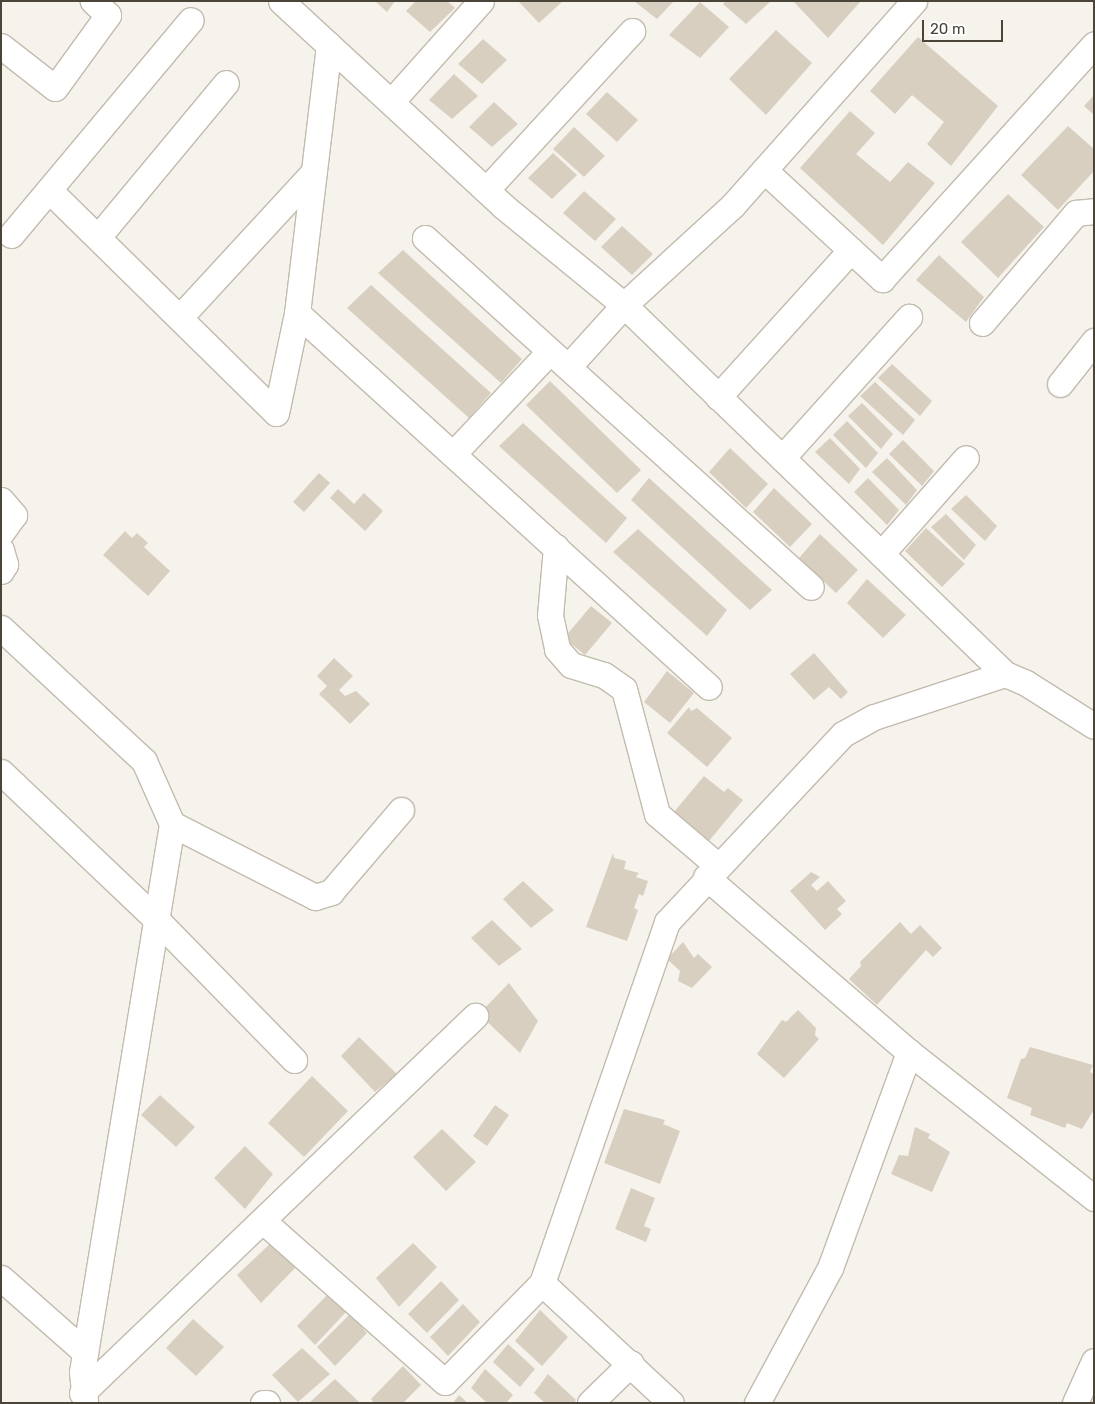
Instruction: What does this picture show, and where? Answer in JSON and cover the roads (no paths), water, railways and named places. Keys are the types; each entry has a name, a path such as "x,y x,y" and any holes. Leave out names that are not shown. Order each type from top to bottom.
{"street":[{"path":"1,46 55,88 108,15 93,1"},
{"path":"391,102 481,1"},
{"path":"453,454 559,359 624,305 734,205 914,1"},
{"path":"289,4 329,46 486,190 624,305 1005,674 1026,683 1094,726"},
{"path":"11,235 191,20"},
{"path":"486,190 632,30"},
{"path":"764,170 882,280 1094,44"},
{"path":"49,190 276,413 297,313 329,46"},
{"path":"98,237 226,83"},
{"path":"180,317 314,172"},
{"path":"982,323 1076,213 1091,204"},
{"path":"425,238 811,587"},
{"path":"718,397 851,250"},
{"path":"297,313 709,687"},
{"path":"782,458 909,317"},
{"path":"1060,384 1094,342"},
{"path":"881,554 966,458"},
{"path":"1,500 14,515 1,533"},
{"path":"556,548 550,615 557,649 571,665 604,675 624,689 657,814 712,871 909,1052 1094,1198"},
{"path":"1,550 5,564 1,571"},
{"path":"1,628 144,760 172,824 85,1352 83,1398"},
{"path":"263,1221 445,1382 542,1282 660,936 680,904 856,725 986,678 1005,674"},
{"path":"1,772 156,920 294,1060"},
{"path":"172,824 315,897 331,892 401,810"},
{"path":"83,1398 475,1016"},
{"path":"757,1403 830,1268 909,1052"},
{"path":"1,1278 85,1352"},
{"path":"542,1282 631,1363 671,1403"},
{"path":"590,1403 631,1363"},
{"path":"1075,1403 1092,1368"}]}
